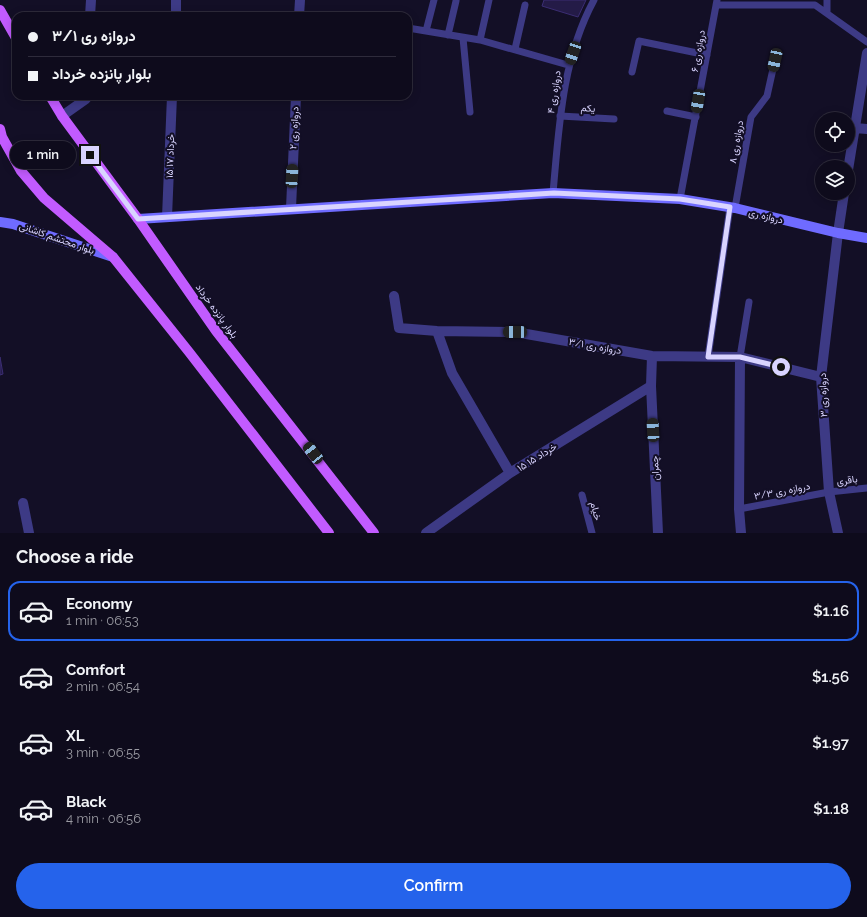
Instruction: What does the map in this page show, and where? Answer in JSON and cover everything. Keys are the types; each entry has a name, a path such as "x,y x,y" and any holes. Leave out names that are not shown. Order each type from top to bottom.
{"main road":[{"path":"0,10 12,31"},
{"name":"بلوار پانزده خرداد","path":"52,100 62,116 138,219 216,331 374,533"},
{"path":"0,128 2,137 21,171 44,198 113,257 329,533"},
{"name":"دروازه ری","path":"138,219 291,208 554,193 680,199 732,208 838,233 867,238"},
{"name":"بلوار محتشم کاشانی","path":"0,222 13,224 113,257"}],"street":[{"path":"90,12 91,0"},
{"path":"176,0 176,12"},
{"path":"299,12 300,0"},
{"path":"867,53 855,128 867,129"},
{"path":"62,116 85,100"},
{"name":"۱۵ خرداد ۱۷","path":"167,217 172,100"},
{"name":"دروازه ری ۲","path":"291,208 296,100"},
{"name":"دروازه ری ۳","path":"838,533 829,492 821,377 843,200"},
{"name":"دروازه ری ۳/۱","path":"394,296 399,328 437,331 515,332 652,356 740,357 821,377"},
{"path":"437,331 452,372 510,473"},
{"name":"چمران","path":"652,356 651,386 658,533"},
{"path":"740,357 740,533"},
{"name":"۱۵ خرداد ۱۵","path":"426,533 510,473 651,386"},
{"path":"23,503 29,533"}],"lane":[{"path":"426,31 434,0"},
{"path":"480,40 489,0"},
{"name":"دروازه ری ۴","path":"554,193 560,116 568,65 585,16 594,0"},
{"path":"827,0 827,13"},
{"path":"448,35 456,1"},
{"path":"716,3 815,5 867,42"},
{"name":"دروازه ری ۶","path":"680,199 716,3"},
{"path":"515,49 525,5"},
{"path":"412,29 480,40 568,65"},
{"path":"463,38 470,112"},
{"path":"632,72 639,40 707,55"},
{"name":"دروازه ری ۸","path":"708,357 732,208 751,117 767,96 775,60"},
{"path":"667,111 696,117"},
{"name":"یکم","path":"560,116 614,119"},
{"path":"740,357 749,302"},
{"name":"باقری","path":"829,492 867,488"},
{"name":"دروازه ری ۳/۳","path":"739,509 829,492"},
{"name":"خیام","path":"582,495 592,533"}],"building":[{"path":"544,0 586,0 578,17 542,6"},
{"path":"0,357 3,374 0,375"}],"route":[{"path":"90,155 138,219 291,208 554,193 680,199 730,207 708,357 740,357 781,367"}]}
